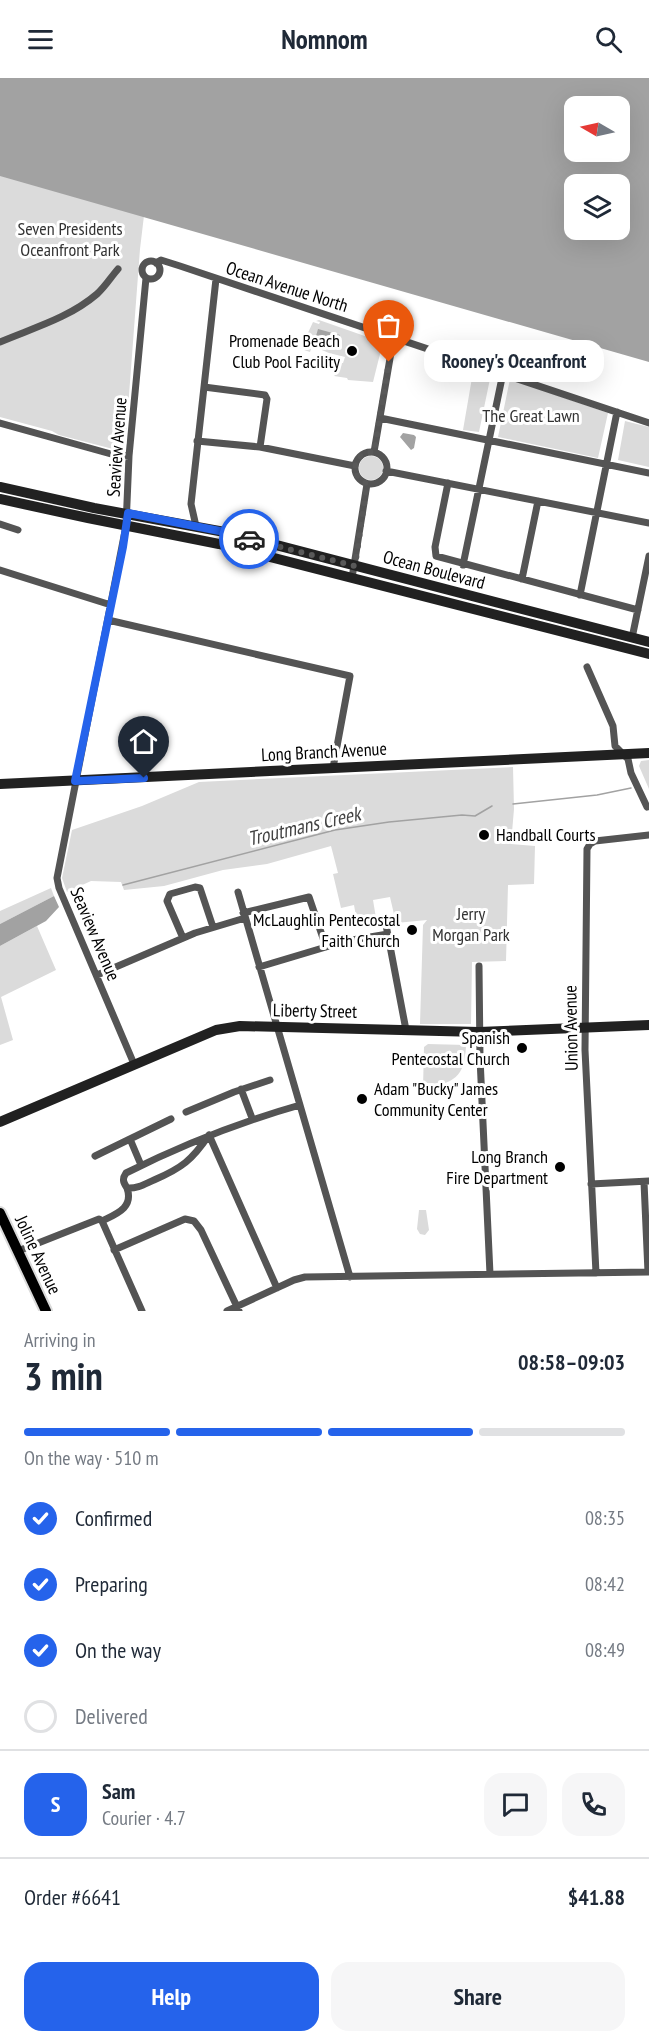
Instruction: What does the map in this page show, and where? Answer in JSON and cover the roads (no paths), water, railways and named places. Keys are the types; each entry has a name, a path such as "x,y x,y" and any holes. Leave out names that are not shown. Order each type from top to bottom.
{"main road":[{"name":"Ocean Boulevard","path":"0,486 196,526 649,642"},
{"name":"Ocean Boulevard","path":"0,499 211,542 649,654"},
{"name":"Long Branch Avenue","path":"0,784 649,753"},
{"name":"Liberty Street","path":"0,1122 221,1029 240,1026 479,1032 649,1025"},
{"name":"Joline Avenue","path":"0,1213 46,1311"}],"street":[{"name":"Ocean Avenue North","path":"156,263 162,260 649,423"},
{"path":"148,262 156,263 160,269 158,275 154,279 146,278 142,272 143,266 148,262"},
{"path":"0,342 54,321 77,307 98,293 118,269"},
{"name":"Seaview Avenue","path":"134,1064 59,888 57,878 128,513 129,456 146,278"},
{"path":"196,526 190,504 216,279"},
{"path":"374,452 393,336"},
{"path":"463,565 503,373"},
{"path":"204,387 265,395 267,399 260,447"},
{"path":"580,595 617,411"},
{"path":"380,418 649,473"},
{"path":"0,423 111,454 129,456"},
{"path":"197,441 260,447 355,466"},
{"path":"374,452 384,459 386,471 382,480 367,484 356,475 356,461 363,454 374,452"},
{"path":"386,471 649,523"},
{"path":"448,483 435,553 440,559 638,610"},
{"path":"352,578 367,484"},
{"path":"522,579 538,501"},
{"path":"0,524 18,530"},
{"path":"632,638 649,556"},
{"path":"0,570 111,605"},
{"path":"108,620 350,676 333,768"},
{"path":"587,667 613,726 615,746 628,761 630,771 647,807"},
{"name":"Union Avenue","path":"596,1273 585,1028 587,849 595,841 649,835"},
{"path":"183,938 167,901 170,894 195,887 200,888 213,927"},
{"path":"238,892 350,1277"},
{"path":"97,975 183,938 244,916 309,897 326,947"},
{"path":"386,925 405,1030"},
{"path":"259,967 346,941 388,934"},
{"path":"479,966 479,1032 490,1274"},
{"path":"186,1112 241,1089 270,1080"},
{"path":"241,1089 252,1118"},
{"path":"102,1221 123,1210 126,1206 129,1199 123,1177 126,1173 252,1118 300,1105"},
{"path":"95,1156 171,1119"},
{"path":"127,1188 136,1188 183,1167 209,1136"},
{"path":"209,1136 277,1288"},
{"path":"130,1139 141,1166"},
{"path":"227,1311 238,1309 277,1288 305,1277 649,1272 646,1182 591,1184"},
{"path":"18,1251 99,1219 102,1221 142,1311"},
{"path":"114,1250 185,1219 194,1221 201,1230 238,1309"}],"waterway":[{"path":"513,804 597,795 631,788"},
{"name":"Troutmans Creek","path":"123,885 335,830 389,822 462,815 475,816 492,806"}],"place":[{"name":"Promenade Beach Club Pool Facility","path":"352,351"},
{"name":"Rooney's Oceanfront","path":"389,362"},
{"name":"Handball Courts","path":"484,835"},
{"name":"McLaughlin Pentecostal Faith Church","path":"412,930"},
{"name":"Spanish Pentecostal Church","path":"522,1048"},
{"name":"Adam \"Bucky\" James Community Center","path":"362,1099"},
{"name":"Long Branch Fire Department","path":"560,1167"}],"park label":[{"name":"Seven Presidents Oceanfront Park","path":"70,239"},
{"name":"The Great Lawn","path":"531,416"},
{"name":"Jerry Morgan Park","path":"471,924"}]}
